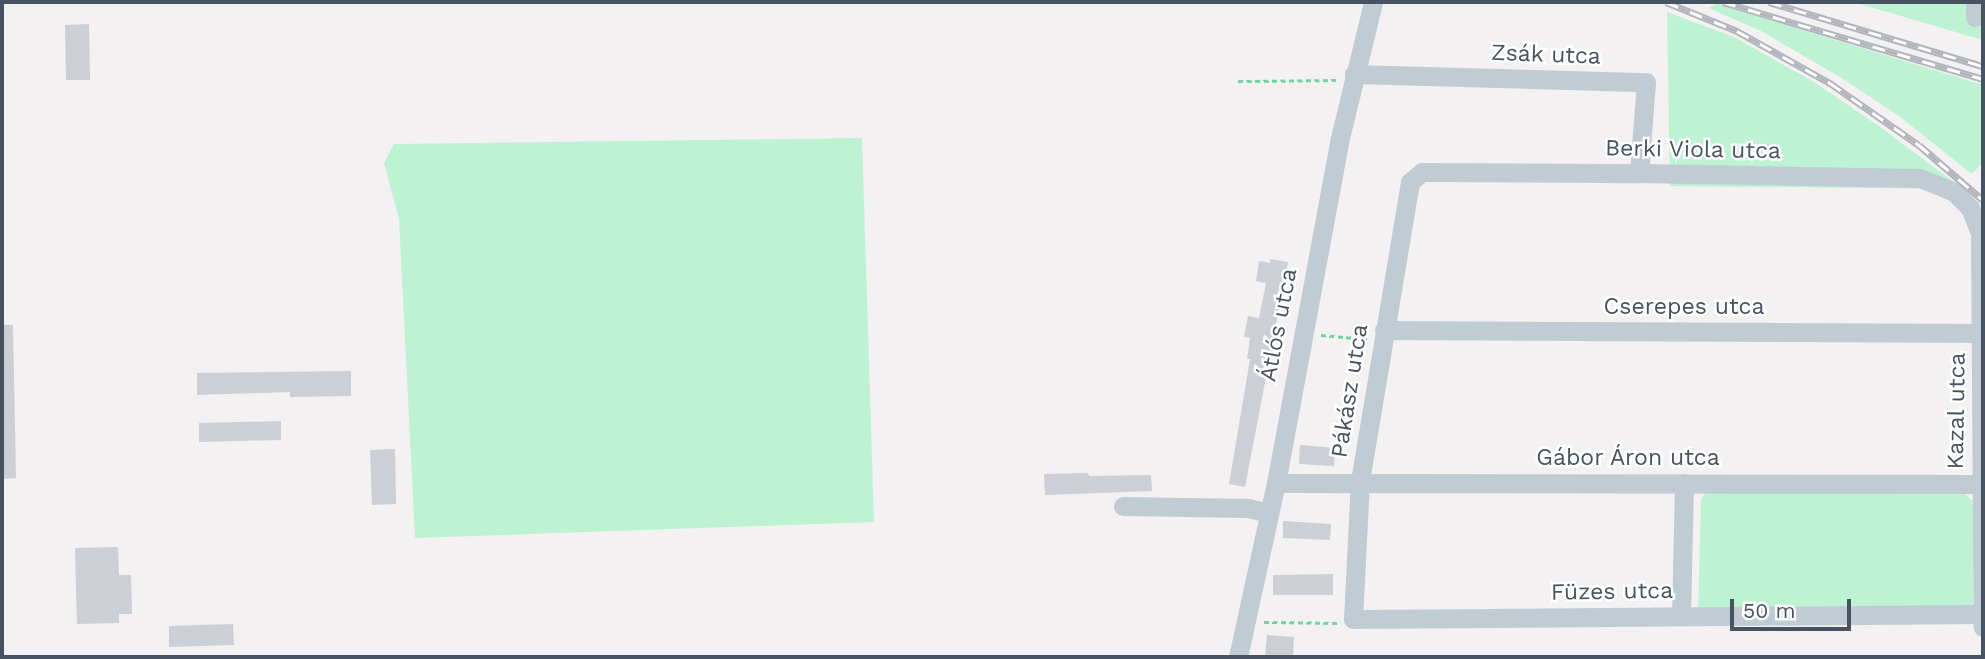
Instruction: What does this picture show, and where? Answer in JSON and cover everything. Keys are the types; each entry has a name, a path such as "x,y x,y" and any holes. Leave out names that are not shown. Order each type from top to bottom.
{"street":[{"name":"Átlós utca","path":"1238,657 1276,483 1302,334 1353,77 1373,2"},
{"name":"Zsák utca","path":"1353,77 1646,82 1639,173"},
{"name":"Berki Viola utca","path":"1416,175 1422,172 1639,173 1920,178 1946,187 1964,200"},
{"name":"Pákász utca","path":"1353,619 1360,481 1410,182 1416,175"},
{"name":"Kazal utca","path":"1964,200 1975,216 1980,233 1983,333 1982,621"},
{"name":"Cserepes utca","path":"1384,335 1983,333"},
{"name":"Gábor Áron utca","path":"1276,483 1360,481 1981,484"},
{"path":"1681,616 1684,483"},
{"path":"1123,506 1248,508 1268,513"},
{"name":"Füzes utca","path":"1353,619 1681,616 1982,621"}],"path":[{"path":"1237,81 1353,77"},
{"path":"1302,334 1384,335"},
{"path":"1246,621 1347,624 1353,619"}],"green space":[{"path":"1853,2 1983,2 1983,40"},
{"path":"1717,4 1983,85 1983,162 1972,174 1899,116 1840,77 1761,31 1709,8"},
{"path":"1667,12 1734,37 1814,82 1963,189 1670,186"},
{"path":"862,138 874,522 415,538 399,219 384,163 394,144"},
{"path":"1706,491 1963,492 1974,502 1973,609 1698,611 1701,500"}],"building":[{"path":"89,24 90,80 66,80 65,25"},
{"path":"1270,259 1288,262 1245,487 1229,484 1250,359 1247,359 1250,338 1244,337 1248,316 1259,318 1266,283 1256,281 1259,261 1270,263"},
{"path":"2,325 13,325 16,478 2,479"},
{"path":"351,371 351,396 290,397 290,392 197,395 197,373"},
{"path":"281,421 281,440 199,442 199,423"},
{"path":"1300,445 1335,448 1334,466 1299,464"},
{"path":"395,449 396,504 372,505 370,450"},
{"path":"1088,473 1089,476 1151,475 1152,491 1045,495 1044,474"},
{"path":"1283,521 1331,524 1330,540 1283,538"},
{"path":"118,547 119,575 131,575 132,614 119,614 119,623 77,624 75,548"},
{"path":"1333,574 1333,595 1273,595 1273,575"},
{"path":"233,624 234,645 169,647 169,626"},
{"path":"1267,635 1294,637 1293,657 1265,657"}],"railway":[{"path":"1666,2 1737,31 1830,83 1919,145 1983,200"},
{"path":"1723,2 1983,79"},
{"path":"1769,2 1983,66"}]}
